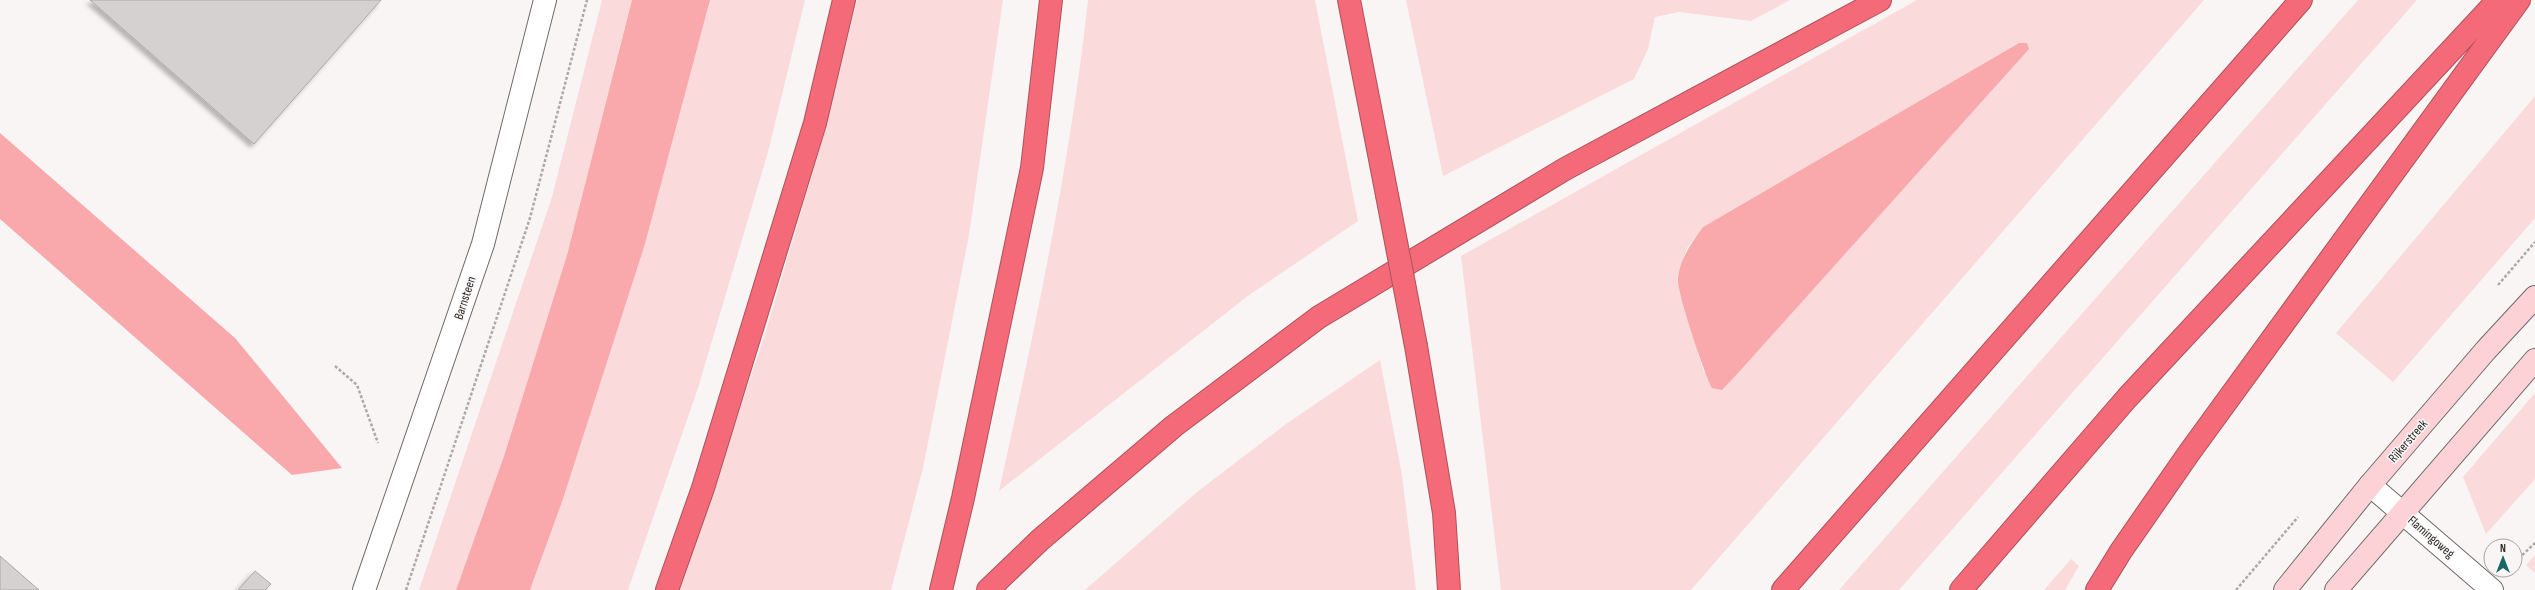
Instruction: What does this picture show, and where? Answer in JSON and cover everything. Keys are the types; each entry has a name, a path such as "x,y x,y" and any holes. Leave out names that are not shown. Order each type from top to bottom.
{"highway":[{"path":"667,590 703,488 815,123 844,0"},
{"path":"941,590 963,498 1032,168 1051,0"},
{"path":"1349,0 1388,195 1416,346 1444,512 1449,590"},
{"path":"988,590 1040,540 1174,426 1319,317 1566,169 1880,0"},
{"path":"1783,590 2301,0"},
{"path":"1961,590 2127,398 2498,0"},
{"path":"2097,590 2121,550 2189,453 2519,0"}],"street":[{"name":"Barnsteen","path":"364,590 405,466 432,397 483,244 545,0"},
{"name":"Rijkerstreek","path":"2285,590 2370,485 2486,350 2535,297"},
{"path":"2336,590 2535,360"},
{"name":"Flamingoweg","path":"2370,485 2492,590"}],"path":[{"path":"2523,554 2535,543"}],"shaded area":[{"path":"602,0 632,0 567,255 504,456 456,590 419,590 552,197"},
{"path":"632,0 710,0 645,244 563,499 530,590 456,590 504,456 567,255"},
{"path":"710,0 805,0 768,152 698,388 628,590 530,590 563,499 645,244"},
{"path":"857,0 1003,0 969,235 923,468 891,590 680,590 766,331 824,134"},
{"path":"1088,0 1315,0 1358,221 1249,295 999,491 1026,369 1050,247 1072,124"},
{"path":"1406,0 1790,0 1751,21 1679,12 1655,17 1648,49 1634,79 1443,176"},
{"path":"1917,0 2204,0 1691,590 1501,590 1461,256","holes":["2019,43 2027,43 1704,373 1677,279 1687,248 1703,227"]},
{"path":"2358,0 2417,0 1899,590 1839,590"},
{"path":"2019,43 2027,43 2029,49 1738,373 1722,390 1712,388 1686,315 1681,298 1678,278 1684,257 1703,227"},
{"path":"2535,96 2535,218 2393,382 2336,333"},
{"path":"0,133 235,338 342,468 292,475 0,219"},
{"path":"1380,360 1402,475 1416,590 1085,590 1197,492 1286,424"},
{"path":"2535,393 2535,479 2486,534 2463,477"},
{"path":"2535,555 2535,573 2526,565"},
{"path":"2071,559 2079,566 2065,590 2044,590"}],"building":[{"path":"90,0 381,0 254,144"},
{"path":"0,556 39,590 0,590"},
{"path":"255,571 271,584 265,590 238,590"}]}
